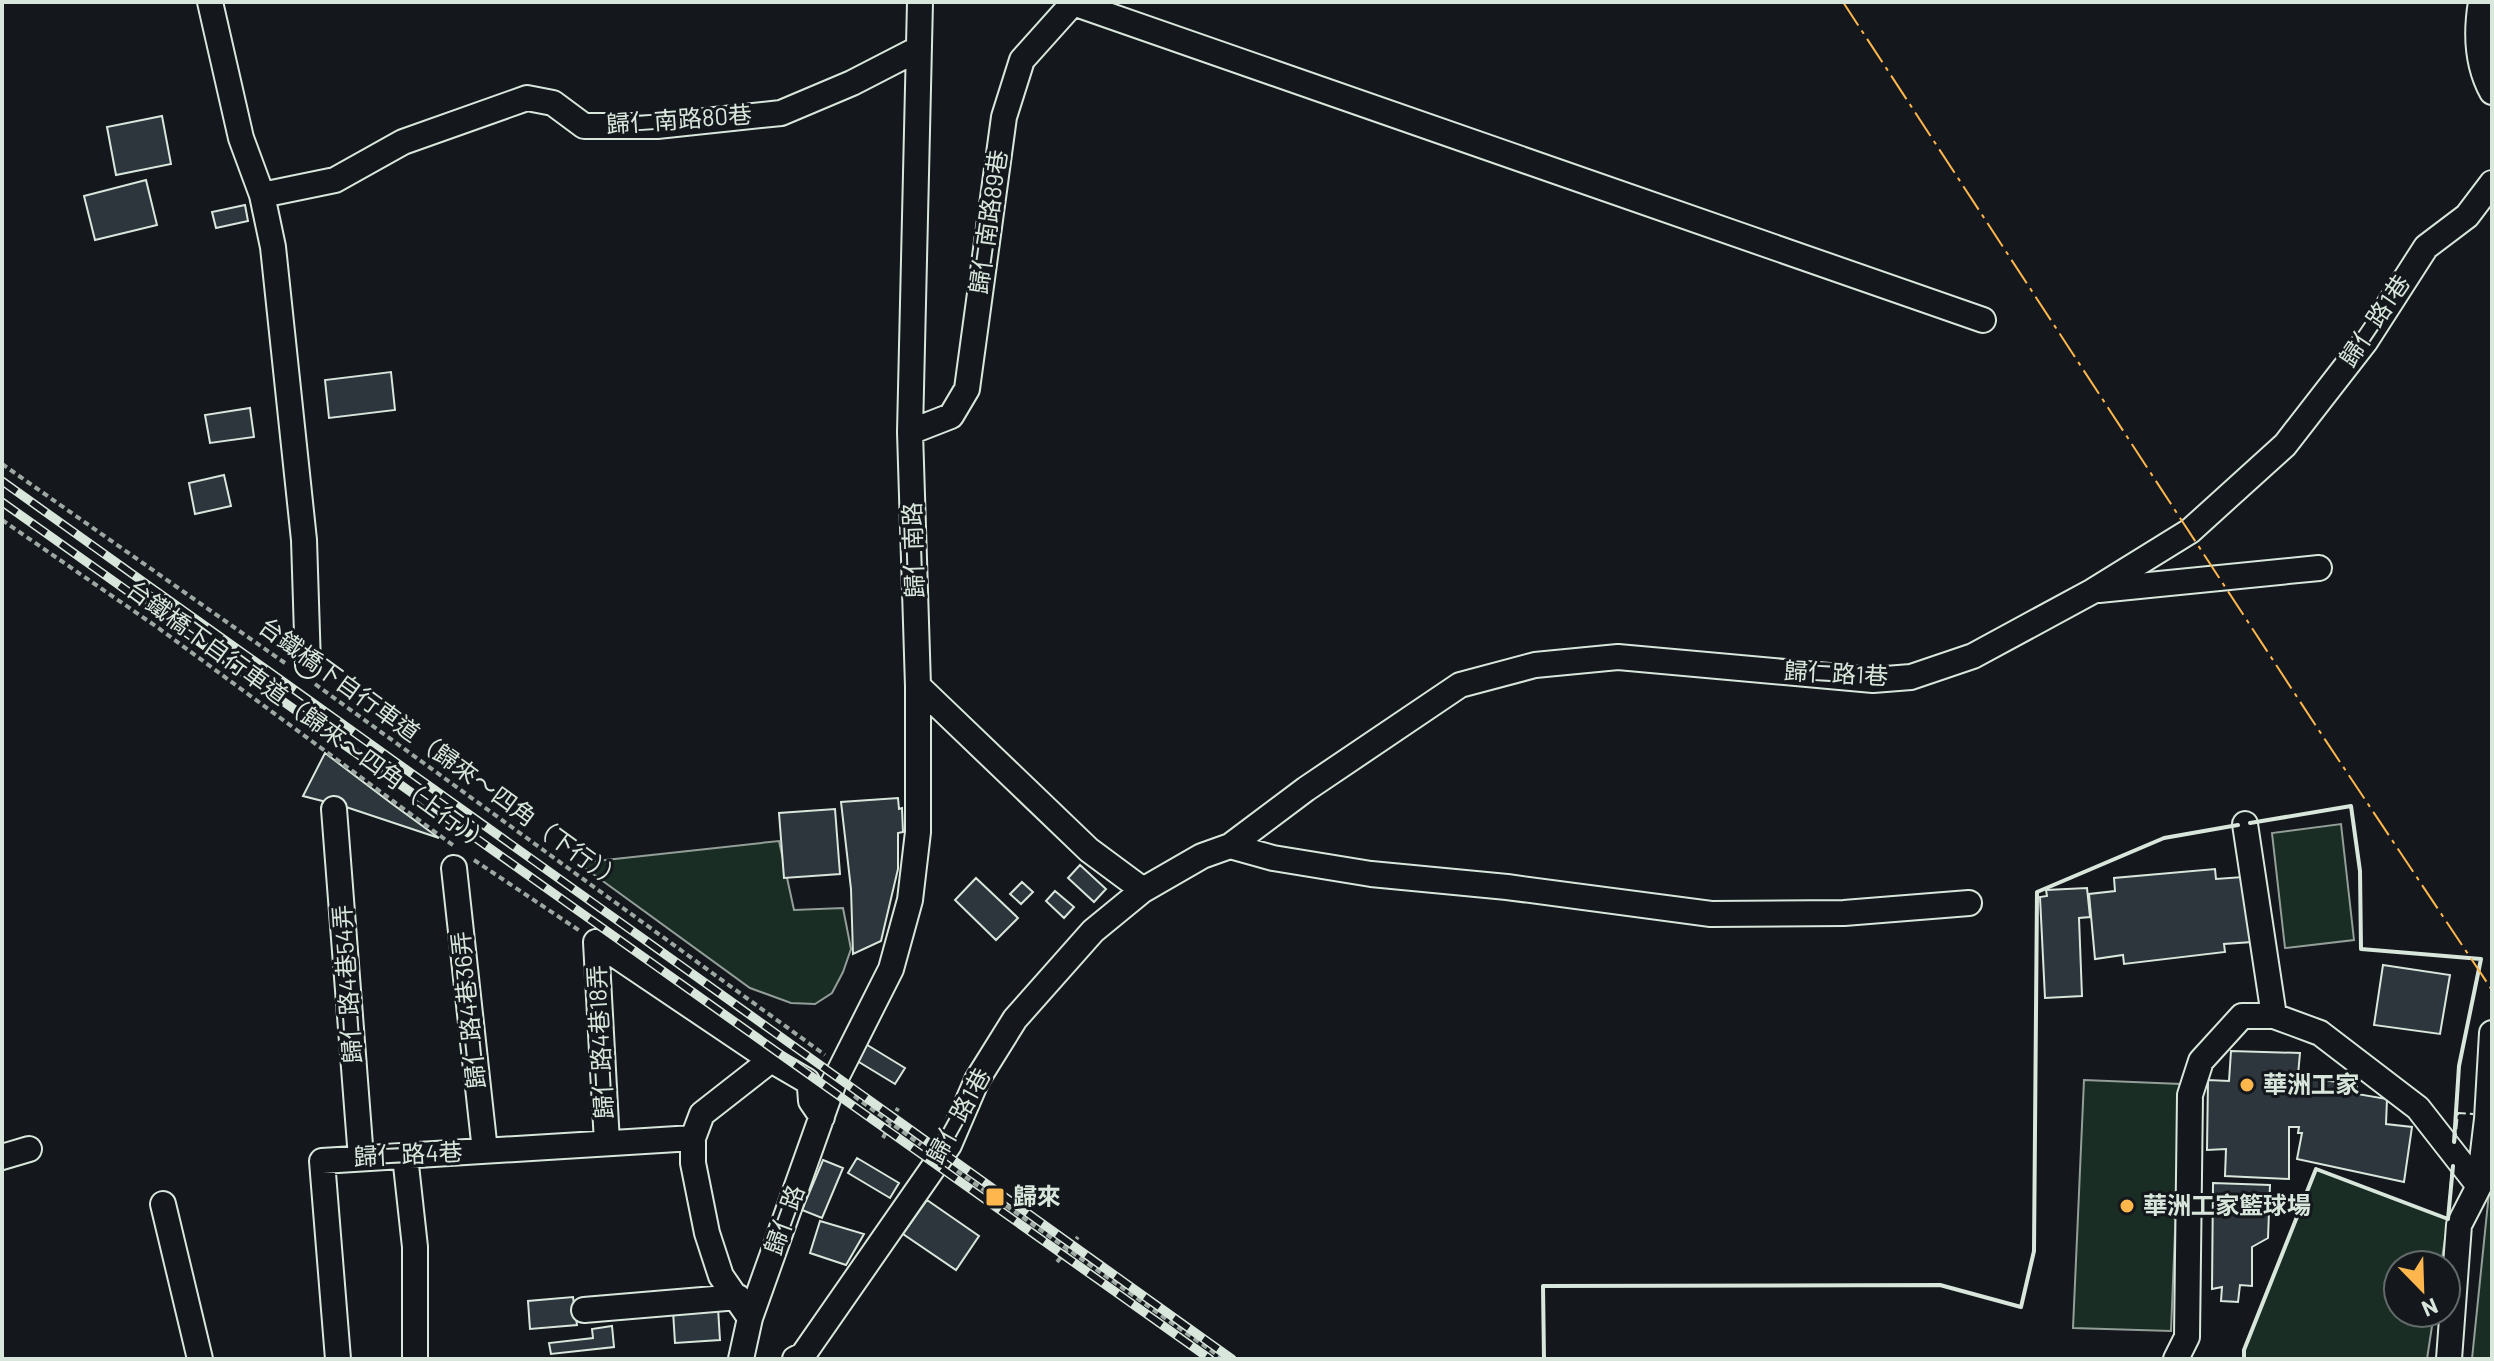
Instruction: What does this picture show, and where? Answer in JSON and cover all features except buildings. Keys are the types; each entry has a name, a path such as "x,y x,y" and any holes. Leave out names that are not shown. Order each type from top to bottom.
{"street":[{"path":"210,2 241,138 262,195 273,247 304,540 303,671"},
{"name":"歸仁南路","path":"838,1075 891,969 910,900 918,832 918,686 910,432 920,2"},
{"path":"2481,2 2479,55 2485,80 2492,92"},
{"path":"1073,3 1983,320"},
{"name":"歸仁南路89巷","path":"910,432 951,416 967,389 1004,117 1022,60 1073,3"},
{"name":"歸仁南路80巷","path":"262,195 335,180 403,142 527,98 553,103 584,126 657,126 781,113 852,83 918,49"},
{"name":"歸仁路1巷","path":"795,1359 803,1355 943,1151 977,1080 1015,1019 1093,931 1143,890 1202,856 1230,846 1306,789 1460,685 1535,665 1618,657 1873,680 1911,677 1973,656 2093,591 2190,531 2285,445 2365,342 2426,247 2467,216 2492,183"},
{"path":"2093,591 2319,568"},
{"path":"918,686 1089,850 1143,890"},
{"name":"歸仁路4巷54弄","path":"334,809 361,1158"},
{"path":"2245,824 2274,1016"},
{"path":"1230,846 1273,858 1371,874 1507,887 1711,914 1844,913 1969,903"},
{"name":"歸仁路4巷36弄","path":"454,868 485,1151"},
{"path":"596,942 807,1081 813,1106 822,1117"},
{"name":"歸仁路4巷18弄","path":"596,942 607,1143"},
{"path":"2176,1359 2187,1337 2190,1095 2201,1061 2242,1016 2274,1016 2320,1033 2418,1108 2479,1186"},
{"path":"2449,1359 2459,1225 2479,1186 2492,1033"},
{"path":"744,1308 721,1276 707,1233 693,1163 693,1138 702,1114 771,1060"},
{"name":"歸仁路","path":"741,1359 744,1308 838,1075"},
{"name":"歸仁路4巷","path":"338,1359 322,1161 693,1138"},
{"path":"2,1157 29,1149"},
{"path":"405,1156 415,1247 415,1359"},
{"path":"163,1204 200,1359"},
{"path":"584,1310 744,1308"}],"path":[{"name":"台鐵橋下自行車道（歸來～四角（下行））","path":"2,464 303,671 838,1075 890,1123 943,1151 1067,1250 1223,1359"},
{"name":"台鐵橋下自行車道（歸來～四角（上行））","path":"2,520 182,645 465,854 596,942"},
{"path":"883,1138 898,1108"},
{"path":"1057,1262 1078,1237"}],"green space":[{"path":"2341,824 2354,940 2285,948 2272,833"},
{"path":"779,841 794,910 843,908 851,949 832,993 815,1004 791,1003 750,988 578,863"},
{"name":"華洲工家籃球場","path":"2084,1080 2181,1084 2171,1331 2073,1328"},
{"path":"2316,1169 2448,1219 2443,1249 2382,1249 2382,1329 2432,1329 2427,1359 2244,1359 2244,1350"},
{"path":"2490,1183 2492,1359 2472,1359"}],"railway":[{"path":"2,481 1232,1359"},
{"path":"2,502 1210,1359"}],"fence":[{"path":"2455,1143 2458,1113 2473,1114"},
{"path":"2448,1219 2452,1167"}],"wall":[{"path":"2250,823 2351,806 2360,871 2361,949 2481,959 2459,1066 2454,1142"},
{"path":"1544,1359 1543,1286 1940,1285 2021,1307 2034,1251 2037,892 2164,838 2238,825"},
{"path":"2244,1359 2244,1350 2316,1169 2448,1219 2453,1166"}],"power":[{"path":"1843,2 2492,990"}],"place":[{"name":"華洲工家","path":"2247,1085"},
{"name":"歸來","path":"995,1197"},
{"name":"華洲工家籃球場","path":"2127,1206"}]}
